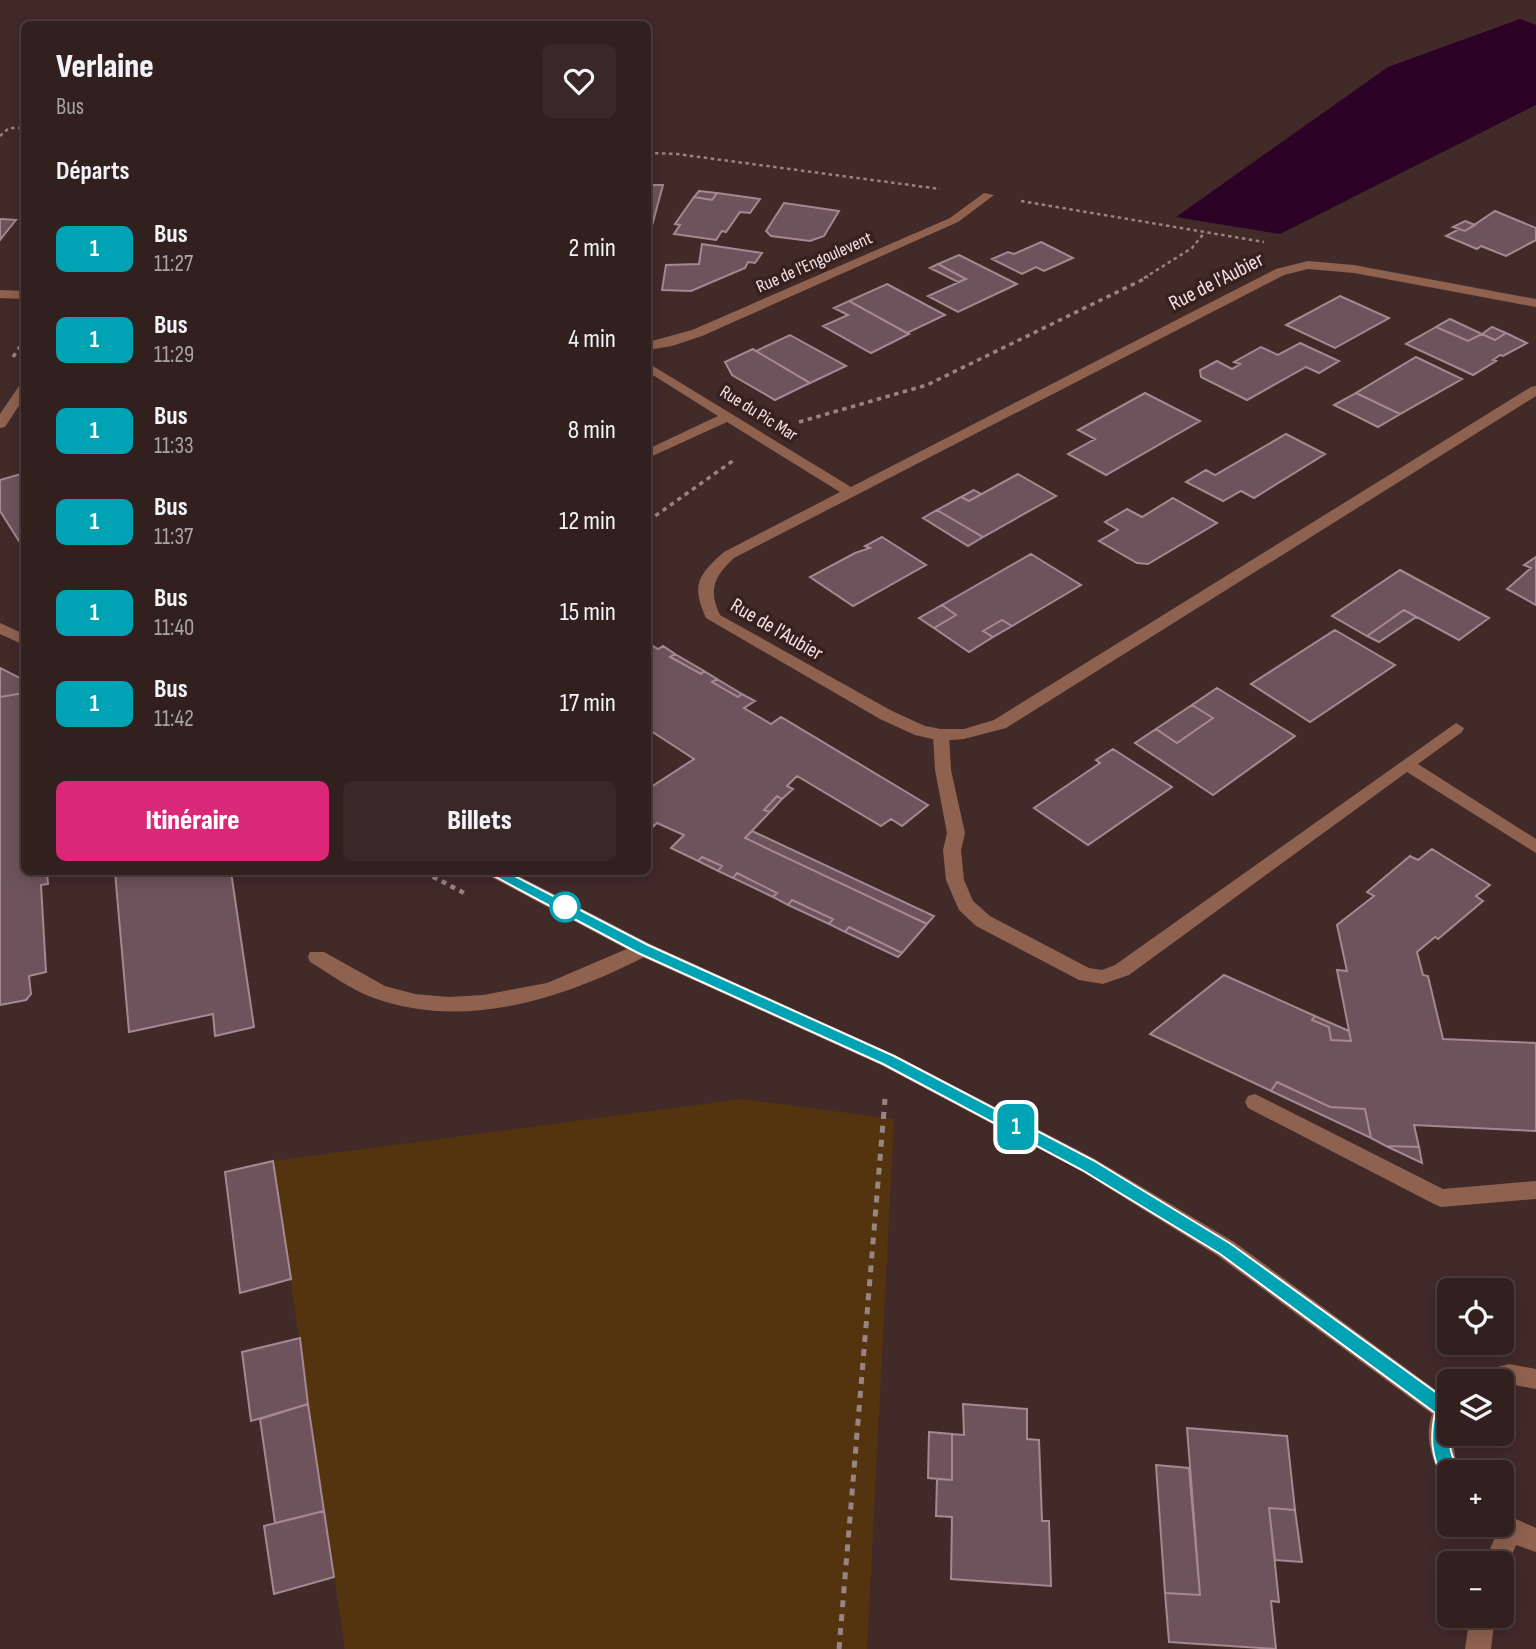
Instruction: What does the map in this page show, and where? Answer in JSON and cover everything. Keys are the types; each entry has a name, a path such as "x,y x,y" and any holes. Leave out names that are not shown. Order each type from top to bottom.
{"street":[{"name":"Rue de l'Engoulevent","path":"651,346 697,333 954,220 988,195"},
{"name":"Rue de l'Aubier","path":"1536,303 1354,270 1308,265 1280,272 729,555 709,574 704,597 714,618 886,715 921,731 941,735 964,734 1000,724 1536,390"},
{"path":"0,294 21,295"},
{"name":"Rue du Pic Mar","path":"651,369 849,492"},
{"path":"0,424 21,393"},
{"path":"651,453 727,417"},
{"path":"0,628 21,638"},
{"path":"941,735 943,770 956,833 952,850 955,880 965,905 983,921 1086,975 1103,977 1122,970 1456,727"},
{"path":"1406,764 1536,847"},
{"path":"503,875 643,949 888,1060 1087,1165 1226,1249 1437,1400"},
{"path":"317,957 380,992 426,1003 474,1003 551,990 618,963 643,949"},
{"path":"1255,1102 1441,1198 1536,1190"},
{"path":"1514,1375 1536,1379"},
{"path":"1514,1531 1536,1539"},
{"path":"1478,1649 1481,1628"}],"path":[{"path":"0,136 9,128 21,128"},
{"path":"651,518 785,426 927,385 1157,271 1192,248 1206,231"},
{"path":"839,1649 888,1060"}],"shaded area":[{"path":"1520,19 1536,25 1536,105 1280,234 1176,217 1388,67"},
{"path":"742,1099 894,1119 867,1649 345,1649 273,1161"}],"building":[{"path":"651,185 663,185 651,229"},
{"path":"699,191 717,193 712,200 694,197"},
{"path":"717,193 760,199 750,213 740,212 726,232 722,231 716,240 674,234 680,225 675,224 694,197 712,200"},
{"path":"784,203 839,211 824,236 810,241 771,236 766,231"},
{"path":"1495,211 1536,228 1536,240 1506,256 1481,246 1477,249 1446,236 1459,229 1465,231"},
{"path":"0,219 16,220 0,240"},
{"path":"1465,221 1475,225 1465,231 1453,227"},
{"path":"1041,242 1073,258 1044,271 1036,267 1022,274 992,259 1008,252 1014,254"},
{"path":"702,244 762,253 755,263 748,262 745,268 691,291 662,290 666,265 699,264"},
{"path":"959,255 1017,284 958,312 928,296 966,279 938,264"},
{"path":"938,264 966,279 958,282 930,268"},
{"path":"887,284 945,315 907,333 849,301"},
{"path":"1340,296 1389,318 1335,348 1286,325"},
{"path":"849,301 909,334 871,353 823,326 848,315 834,308"},
{"path":"1450,319 1482,334 1468,341 1436,327"},
{"path":"1436,327 1468,341 1482,334 1495,340 1506,333 1527,343 1503,356 1500,355 1493,360 1496,361 1473,375 1406,344"},
{"path":"1492,327 1506,333 1495,340 1482,334"},
{"path":"790,335 846,366 810,383 756,351"},
{"path":"1300,343 1339,361 1319,373 1306,367 1247,400 1201,377 1200,370 1217,361 1232,369 1240,364 1234,362 1261,347 1278,355"},
{"path":"753,349 810,383 775,400 732,375 725,362"},
{"path":"1416,357 1462,379 1400,414 1356,393"},
{"path":"1145,393 1200,421 1106,475 1068,454 1095,439 1078,430"},
{"path":"1356,393 1400,414 1378,427 1334,405"},
{"path":"1286,434 1325,454 1254,498 1241,491 1223,501 1186,482 1206,470 1215,475"},
{"path":"21,474 21,544 0,511 0,480"},
{"path":"1018,474 1056,496 983,537 937,510 961,497 969,501"},
{"path":"974,490 981,494 969,501 961,497"},
{"path":"1173,498 1217,523 1148,564 1137,563 1099,541 1118,530 1105,522 1127,509 1142,517"},
{"path":"937,510 983,537 968,546 923,518"},
{"path":"882,537 926,565 853,606 810,577 870,548 865,546"},
{"path":"1031,554 1081,585 1012,626 1002,620 983,631 993,637 969,652 934,628 956,615 942,605"},
{"path":"1536,557 1536,605 1507,589 1531,568 1524,565"},
{"path":"1400,570 1489,618 1459,640 1404,610 1367,636 1332,616"},
{"path":"942,605 956,615 934,628 919,618"},
{"path":"1404,610 1416,617 1379,642 1367,636"},
{"path":"1002,620 1012,626 993,637 983,631"},
{"path":"1335,630 1395,665 1310,722 1251,684"},
{"path":"651,645 658,649 663,646 675,654 670,657 701,674 704,671 717,679 712,682 738,697 742,694 755,701 744,708 771,724 781,717 928,805 902,826 891,819 881,826 797,776 787,786 793,789 782,799 777,796 764,810 770,812 745,838 927,924 902,953 849,927 845,932 829,924 833,919 792,900 788,905 773,897 777,893 737,873 733,878 718,871 722,866 702,857 698,861 671,848 684,835 657,823 651,828 651,787 694,759 651,731"},
{"path":"675,654 704,671 701,674 670,657"},
{"path":"0,668 21,678 21,694 0,697"},
{"path":"717,679 742,694 738,697 712,682"},
{"path":"1217,688 1295,736 1213,795 1135,743 1156,729 1177,743 1213,718 1192,705"},
{"path":"21,694 21,875 47,875 48,884 41,885 46,972 29,976 31,994 26,1000 0,1005 0,697"},
{"path":"1192,705 1213,718 1177,743 1156,729"},
{"path":"1113,749 1172,787 1088,845 1034,808 1100,763 1096,760"},
{"path":"777,796 782,799 770,812 764,810"},
{"path":"752,831 934,916 927,924 745,838"},
{"path":"1432,849 1490,885 1476,896 1483,901 1438,939 1435,937 1417,952 1423,975 1428,976 1443,1039 1536,1043 1536,1131 1414,1125 1419,1147 1386,1146 1371,1138 1365,1109 1330,1107 1277,1082 1271,1091 1150,1034 1224,975 1315,1016 1312,1020 1329,1027 1331,1040 1351,1041 1337,970 1347,971 1337,925 1374,896 1367,892 1410,856 1418,860"},
{"path":"702,857 722,866 718,871 698,861"},
{"path":"737,873 777,893 773,897 733,878"},
{"path":"115,875 231,875 254,1027 215,1036 213,1014 129,1032"},
{"path":"792,900 833,919 829,924 788,905"},
{"path":"849,927 902,953 898,957 845,932"},
{"path":"1315,1016 1349,1031 1351,1041 1331,1040 1329,1027 1312,1020"},
{"path":"1277,1082 1330,1107 1365,1109 1371,1138 1271,1091"},
{"path":"1386,1146 1419,1147 1422,1163"},
{"path":"273,1161 291,1279 240,1293 225,1172"},
{"path":"300,1338 308,1404 251,1421 242,1352"},
{"path":"308,1404 324,1511 275,1523 260,1419"},
{"path":"963,1404 1027,1409 1027,1439 1039,1440 1042,1521 1049,1521 1051,1586 951,1579 952,1517 936,1516 937,1479 952,1480 952,1434 964,1435"},
{"path":"1187,1428 1287,1436 1295,1510 1269,1508 1279,1602 1271,1601 1276,1649 1169,1642 1165,1593 1200,1595"},
{"path":"929,1432 952,1434 952,1480 928,1478"},
{"path":"1156,1465 1189,1468 1200,1595 1165,1593"},
{"path":"1269,1508 1295,1510 1302,1562 1275,1560"},
{"path":"324,1511 334,1577 274,1594 264,1526"}],"bus line":[{"name":"1","path":"503,875 643,949 888,1060 1087,1165 1226,1249 1445,1410 1440,1434 1444,1460"}]}
